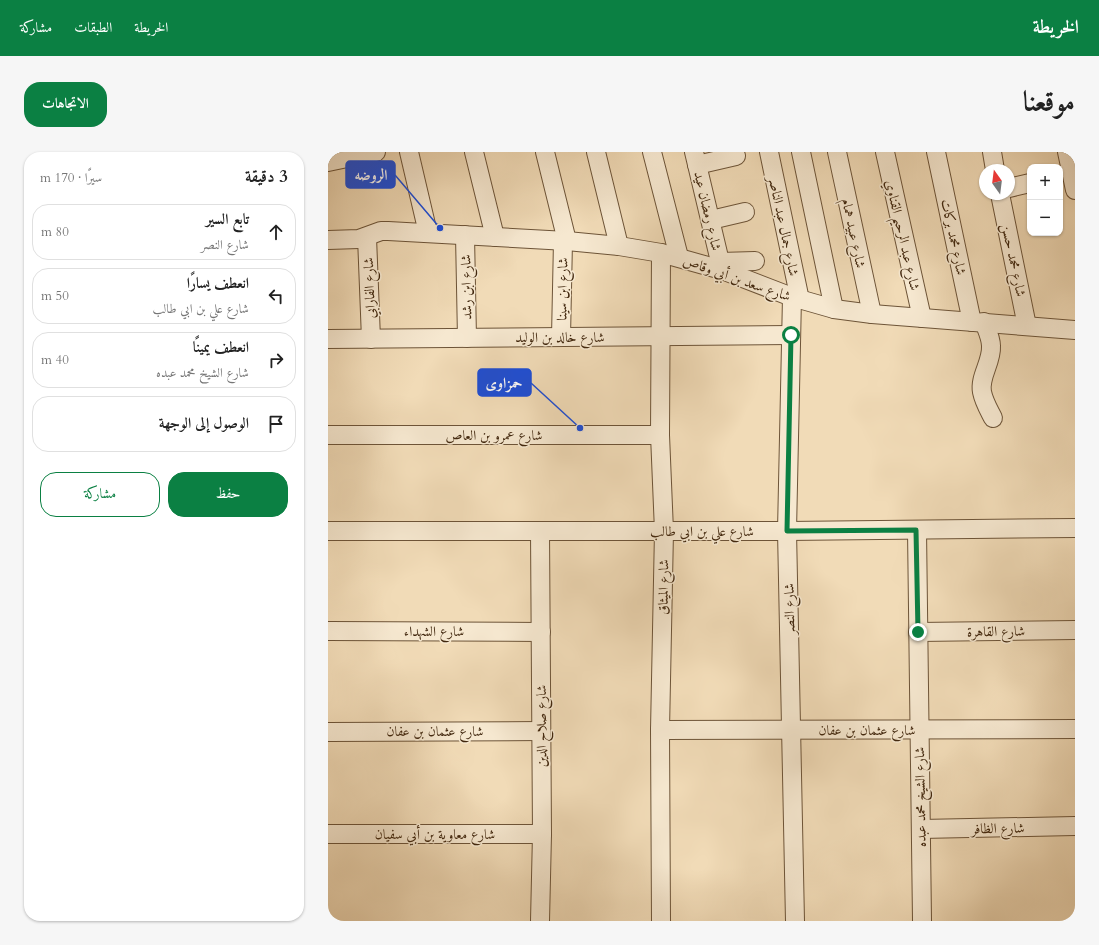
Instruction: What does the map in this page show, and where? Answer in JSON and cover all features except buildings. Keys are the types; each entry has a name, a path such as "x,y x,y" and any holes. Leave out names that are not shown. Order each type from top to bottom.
{"street":[{"path":"328,162 376,152"},
{"path":"409,152 428,233"},
{"path":"474,152 495,237"},
{"name":"شارع ابن سينا","path":"546,152 565,241 561,337"},
{"path":"596,152 620,246"},
{"path":"652,152 679,257"},
{"name":"شارع جمال عبد الناصر","path":"768,152 796,299"},
{"path":"801,152 834,309"},
{"name":"شارع عبيد همام","path":"837,152 872,314"},
{"name":"شارع عبد الرحيم القناوي","path":"885,152 922,318"},
{"name":"شارع محمد بركات","path":"936,152 978,322 990,338 990,356 982,384 982,391 993,418"},
{"path":"992,152 994,164"},
{"path":"1067,152 1069,180"},
{"path":"696,158 736,156"},
{"name":"شارع رمضان عيد","path":"696,158 722,266"},
{"path":"1015,187 1027,184"},
{"name":"شارع محمد حسن","path":"1001,200 1027,326"},
{"path":"711,220 745,212"},
{"name":"شارع سعد بن أبي وقاص","path":"328,240 351,240 368,237 381,231 565,241 620,246 722,266 796,299 834,309 872,314 1075,330"},
{"name":"شارع ابن رشد","path":"465,235 467,338"},
{"name":"شارع الفارابي","path":"368,237 371,339"},
{"name":"شارع الميثاق","path":"661,253 660,435 664,531 660,730 661,921"},
{"path":"722,266 755,261"},
{"name":"شارع النصر","path":"795,921 787,531 791,335 796,299"},
{"name":"شارع خالد بن الوليد","path":"328,339 791,335"},
{"name":"شارع عمرو بن العاص","path":"328,435 660,435"},
{"name":"شارع علي بن ابي طالب","path":"328,531 787,531 1075,528"},
{"name":"شارع الشيخ محمد عبده","path":"916,530 922,921"},
{"name":"شارع صلاح الدين","path":"540,531 542,834 540,921"},
{"name":"شارع القاهرة","path":"918,632 1075,630"},
{"name":"شارع الشهداء","path":"328,631 541,632"},
{"name":"شارع عثمان بن عفان","path":"660,730 1075,729"},
{"name":"شارع عثمان بن عفان","path":"328,732 541,731"},
{"name":"شارع الظافر","path":"921,829 1075,826"},
{"name":"شارع معاوية بن أبي سفيان","path":"328,834 542,834"}],"place":[{"name":"الروضه","path":"440,228"},
{"name":"حمزاوى","path":"580,428"}],"route":[{"path":"791,335 787,531 916,530 918,632"}]}
